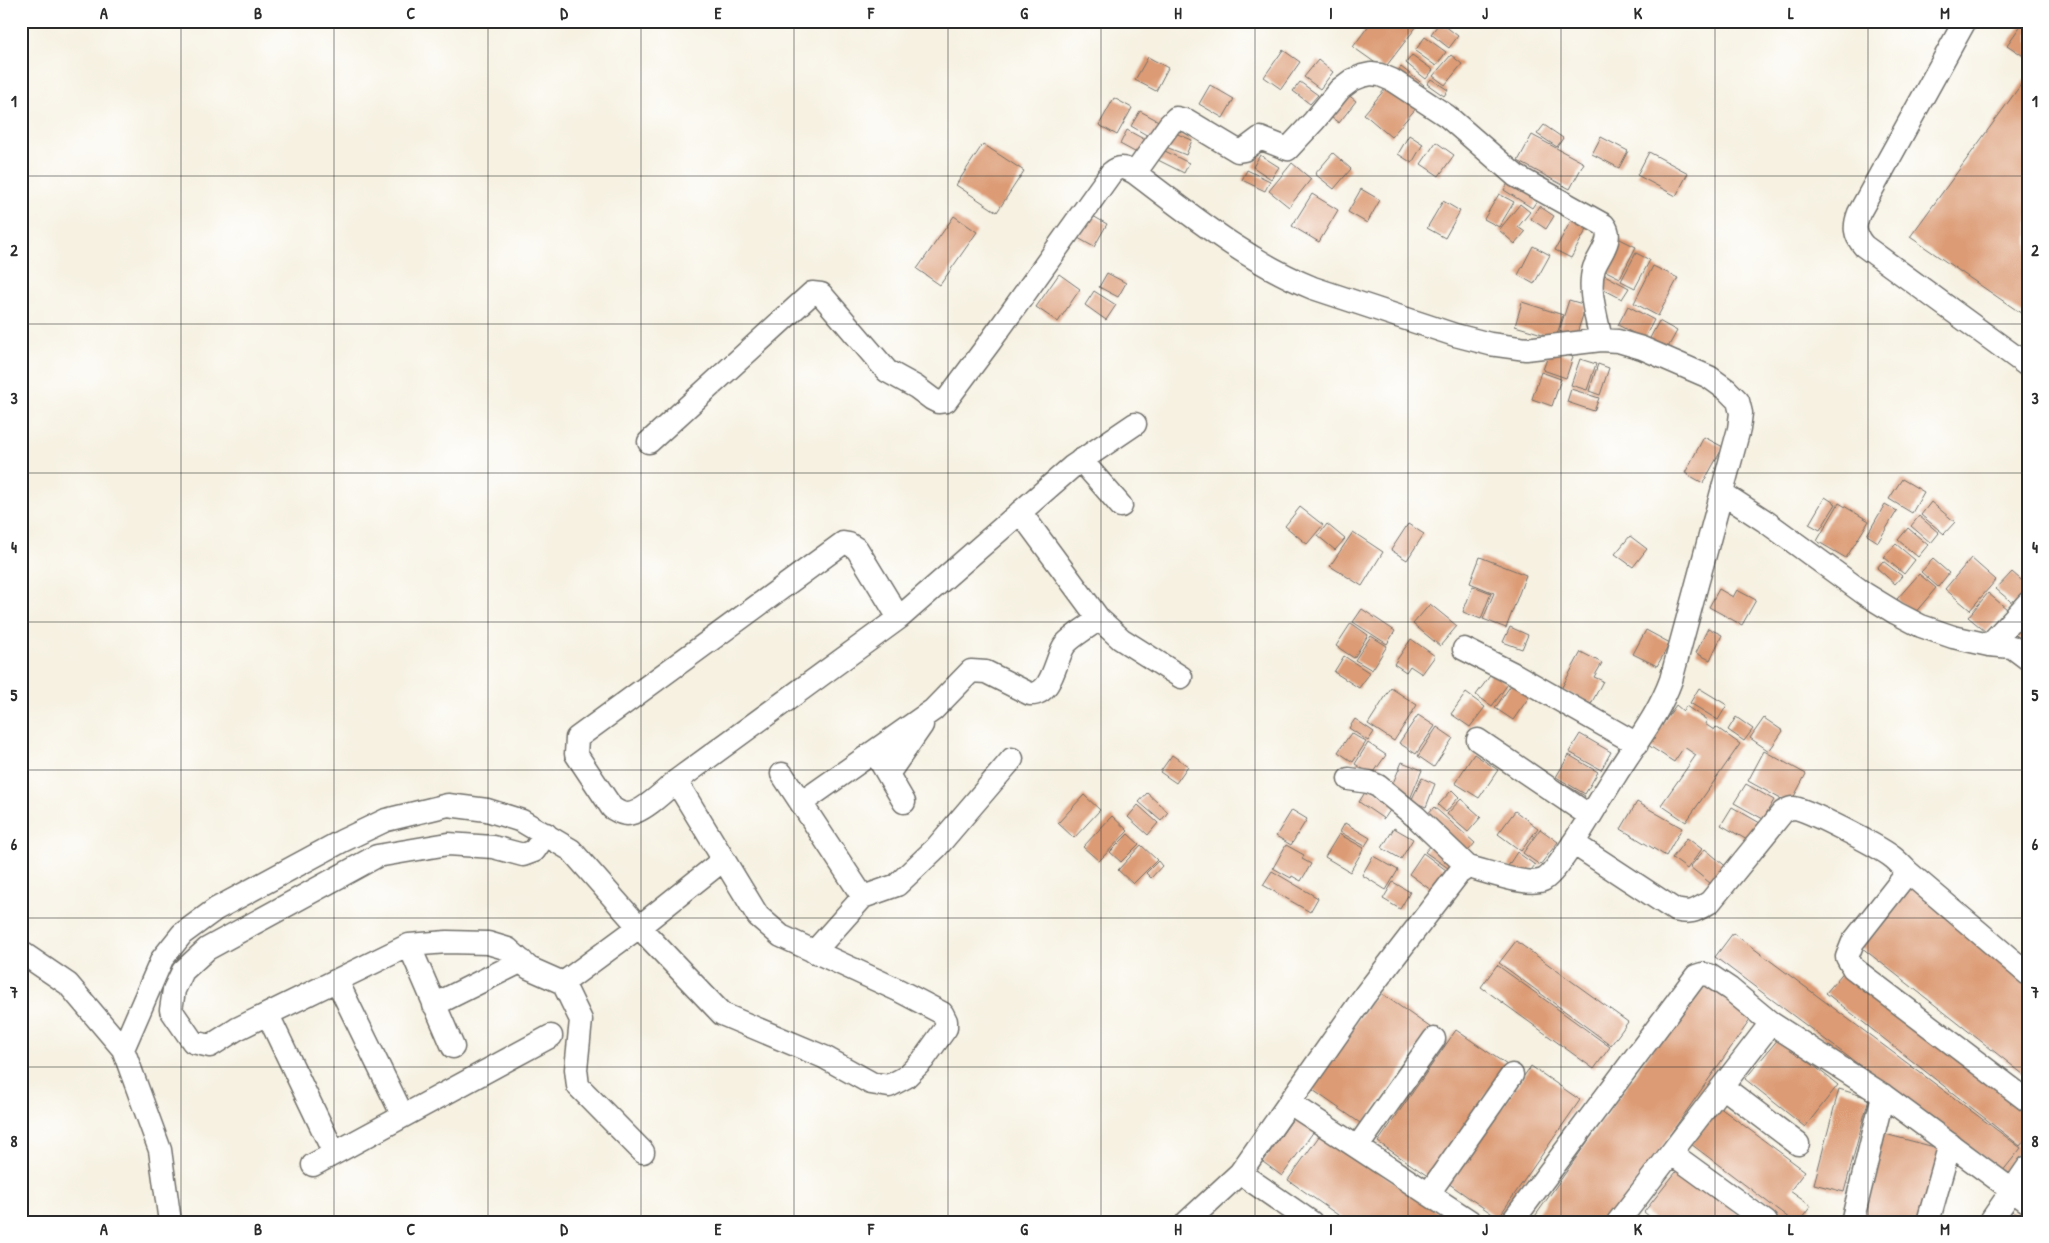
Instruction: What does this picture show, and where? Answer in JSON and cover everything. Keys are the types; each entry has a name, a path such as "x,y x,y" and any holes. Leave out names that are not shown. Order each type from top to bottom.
{"street":[{"path":"1965,21 1859,213 1856,221 1857,238 1864,246 2028,366"},
{"path":"1135,173 1176,118 1188,121 1238,151 1244,150 1260,138 1288,149 1340,89 1352,80 1362,76 1380,75 1392,80 1447,116 1516,176 1608,229 1609,235 1594,268 1592,280 1594,307 1601,340"},
{"path":"649,442 812,293 816,292 821,294 887,371 916,387 932,399 938,402 946,401 1111,172 1119,168 1125,168 1135,173 1234,247 1294,280 1313,288 1455,335 1490,344 1526,349 1601,340 1618,342 1668,358 1709,377 1727,390 1738,401 1741,413 1740,429 1671,680 1655,714 1637,744 1550,876 1539,881 1521,880 1468,867 1416,817 1378,786 1373,783 1349,779"},
{"path":"899,618 857,549 843,543 577,738 576,754 612,808 621,814 629,814 640,810 899,618 1081,460 1135,424"},
{"path":"1081,460 1121,506"},
{"path":"1722,493 1765,520 1865,594 1896,613 1921,626 1989,646 2012,647 2028,658"},
{"path":"1020,512 1099,620 1121,639 1181,677"},
{"path":"1989,646 2028,603"},
{"path":"888,774 933,710 971,671 986,672 1030,694 1036,694 1046,688 1065,644 1099,620"},
{"path":"1464,649 1514,674 1637,744"},
{"path":"801,804 933,710"},
{"path":"1478,740 1590,816"},
{"path":"874,752 904,802"},
{"path":"814,952 863,897 897,885 936,848 1012,759"},
{"path":"782,774 863,897"},
{"path":"123,1049 162,959 182,934 216,909 342,841 386,820 448,805 487,810 522,822 571,850 639,927 722,1014 824,1056 871,1083 889,1086 906,1077 923,1060 946,1028 946,1022 942,1013 898,990 781,936 758,916 676,782"},
{"path":"1573,843 1675,910 1687,913 1695,911 1710,902 1783,812 1789,808 1796,807 1876,846 1892,856 1908,872 2025,966"},
{"path":"546,834 534,851 523,855 493,846 448,844 376,856 207,949 183,972 174,990 171,1010 193,1042 210,1046 238,1029 409,946 447,942 488,943 508,949 529,968 562,983 581,1020 576,1068 578,1086 643,1152"},
{"path":"562,983 639,927 723,860"},
{"path":"1187,1222 1240,1174 1365,995 1451,882 1468,867"},
{"path":"1908,872 1853,942 1848,951 1849,962 1853,968 2028,1101"},
{"path":"409,946 453,1047"},
{"path":"21,952 68,984 123,1049 160,1150 170,1222"},
{"path":"434,1004 522,961"},
{"path":"1512,1222 1696,976 1702,974 1709,976 1730,989 1771,1023 1883,1095 2020,1196"},
{"path":"337,981 403,1116"},
{"path":"268,1015 334,1153"},
{"path":"1620,1221 1771,1023"},
{"path":"313,1165 551,1036"},
{"path":"1358,1146 1434,1039"},
{"path":"1429,1193 1512,1075"},
{"path":"1723,1087 1798,1144"},
{"path":"1852,1222 1883,1095"},
{"path":"1290,1102 1471,1222"},
{"path":"1928,1222 1950,1144"},
{"path":"1671,1152 1766,1222"},
{"path":"1990,1222 2020,1196 2028,1168"},
{"path":"1240,1174 1311,1222"}],"building":[{"path":"1372,21 1411,21 1417,26 1384,69 1353,47"},
{"path":"2024,21 2028,21 2028,59 2007,45"},
{"path":"1440,22 1458,36 1449,48 1431,34"},
{"path":"1425,37 1446,52 1436,66 1415,51"},
{"path":"1283,50 1300,62 1281,89 1264,77"},
{"path":"1412,55 1433,70 1426,79 1406,63"},
{"path":"1451,55 1462,64 1445,85 1433,76"},
{"path":"1148,57 1168,68 1156,91 1135,80"},
{"path":"1318,60 1333,72 1320,89 1304,77"},
{"path":"1401,67 1424,85 1417,93 1394,76"},
{"path":"2028,75 2028,318 1910,237"},
{"path":"1431,79 1448,90 1444,96 1427,84"},
{"path":"1300,82 1318,95 1310,104 1293,91"},
{"path":"1391,82 1419,105 1391,137 1364,114"},
{"path":"1210,85 1234,99 1223,118 1199,104"},
{"path":"1342,90 1356,101 1339,123 1325,113"},
{"path":"1114,98 1132,108 1117,135 1099,125"},
{"path":"1140,111 1166,125 1157,141 1131,126"},
{"path":"1544,125 1563,138 1557,147 1537,134"},
{"path":"1127,130 1151,143 1144,157 1120,144"},
{"path":"1168,130 1192,140 1186,155 1161,145"},
{"path":"1409,135 1423,144 1412,163 1398,154"},
{"path":"1532,135 1584,163 1570,189 1518,161"},
{"path":"1601,137 1628,151 1619,168 1592,154"},
{"path":"1436,142 1454,155 1439,176 1421,164"},
{"path":"983,144 1024,171 997,212 956,185"},
{"path":"1157,147 1189,163 1184,173 1152,157"},
{"path":"1649,152 1688,173 1676,196 1637,175"},
{"path":"1333,153 1351,169 1334,189 1315,174"},
{"path":"1260,155 1279,167 1271,179 1253,167"},
{"path":"1292,163 1311,179 1289,207 1269,191"},
{"path":"1247,170 1270,181 1265,191 1242,180"},
{"path":"1511,178 1540,196 1532,208 1504,190"},
{"path":"1361,189 1380,200 1367,223 1348,212"},
{"path":"1312,194 1338,210 1319,242 1292,226"},
{"path":"1499,194 1514,202 1499,227 1484,219"},
{"path":"1443,201 1460,211 1445,238 1427,228"},
{"path":"1520,204 1530,212 1518,227 1525,232 1515,244 1499,230"},
{"path":"1539,206 1554,216 1546,229 1531,219"},
{"path":"1091,215 1107,224 1094,247 1078,238"},
{"path":"1574,215 1590,223 1571,258 1555,250"},
{"path":"954,216 977,232 940,285 917,269"},
{"path":"1614,236 1636,247 1620,278 1598,267"},
{"path":"1533,246 1550,255 1534,284 1518,275"},
{"path":"1636,253 1650,260 1635,288 1621,281"},
{"path":"1653,266 1678,278 1658,316 1634,303"},
{"path":"1107,273 1126,283 1118,297 1099,287"},
{"path":"1059,274 1080,289 1058,322 1036,307"},
{"path":"1603,274 1629,288 1622,299 1597,286"},
{"path":"1094,291 1116,305 1106,320 1085,305"},
{"path":"1569,300 1586,305 1576,337 1559,331"},
{"path":"1522,302 1563,315 1556,338 1515,326"},
{"path":"1628,306 1654,320 1644,339 1618,325"},
{"path":"1659,321 1677,331 1666,351 1648,342"},
{"path":"1550,350 1573,357 1566,378 1543,370"},
{"path":"1580,359 1596,364 1587,390 1571,385"},
{"path":"1598,364 1609,368 1600,395 1589,391"},
{"path":"1541,372 1561,379 1552,406 1532,399"},
{"path":"1571,389 1599,398 1594,411 1567,402"},
{"path":"1704,437 1723,447 1703,483 1685,473"},
{"path":"1902,479 1924,492 1912,513 1889,499"},
{"path":"1825,497 1836,504 1820,530 1809,524"},
{"path":"1931,502 1955,522 1944,534 1921,515"},
{"path":"1839,503 1869,521 1846,558 1817,541"},
{"path":"1885,504 1897,511 1878,542 1867,535"},
{"path":"1300,507 1323,525 1307,544 1285,526"},
{"path":"1919,516 1939,533 1931,543 1911,526"},
{"path":"1327,524 1345,539 1335,550 1318,536"},
{"path":"1408,524 1424,534 1407,560 1391,550"},
{"path":"1908,528 1928,545 1918,557 1898,540"},
{"path":"1353,532 1383,552 1362,586 1330,566"},
{"path":"1630,536 1647,549 1633,567 1615,554"},
{"path":"1896,544 1915,560 1904,574 1884,557"},
{"path":"1480,557 1526,575 1506,628 1483,619 1494,593 1470,583"},
{"path":"1971,558 1996,580 1970,610 1945,589"},
{"path":"1933,559 1949,573 1938,587 1921,572"},
{"path":"1883,561 1902,576 1895,584 1877,568"},
{"path":"2012,572 2028,586 2028,591 2015,605 1996,589"},
{"path":"1919,574 1936,588 1914,614 1897,599"},
{"path":"1473,586 1491,593 1481,619 1463,612"},
{"path":"1719,589 1733,597 1737,590 1756,600 1742,625 1709,607"},
{"path":"1988,593 2007,609 1986,632 1968,617"},
{"path":"1430,604 1457,626 1440,646 1413,624"},
{"path":"1362,609 1395,631 1387,644 1353,622"},
{"path":"2028,612 2028,638 2024,642 2008,628"},
{"path":"1351,623 1368,635 1354,658 1336,646"},
{"path":"1510,627 1528,635 1522,649 1503,642"},
{"path":"1708,628 1722,635 1710,660 1696,653"},
{"path":"1646,630 1670,643 1657,666 1633,654"},
{"path":"1371,636 1387,646 1372,670 1355,660"},
{"path":"1411,639 1435,656 1422,674 1410,666 1406,672 1394,664"},
{"path":"1581,652 1602,663 1594,677 1603,681 1591,704 1561,689"},
{"path":"1344,656 1370,673 1359,688 1334,672"},
{"path":"1492,673 1508,684 1492,706 1476,695"},
{"path":"1516,678 1534,690 1513,720 1495,708"},
{"path":"1391,688 1417,705 1394,741 1368,724"},
{"path":"1699,688 1727,705 1718,720 1690,703"},
{"path":"1466,693 1485,707 1470,727 1451,714"},
{"path":"1676,705 1683,711 1686,706 1707,720 1705,724 1714,730 1716,727 1740,744 1686,822 1661,805 1696,755 1684,747 1674,762 1648,745"},
{"path":"1418,715 1435,726 1416,754 1399,743"},
{"path":"1736,717 1753,729 1744,741 1728,730"},
{"path":"1764,718 1783,731 1769,751 1750,738"},
{"path":"1355,719 1374,732 1368,741 1349,728"},
{"path":"1437,727 1453,738 1434,767 1418,756"},
{"path":"1351,733 1366,742 1353,762 1338,752"},
{"path":"1580,734 1611,752 1601,770 1569,752"},
{"path":"1368,743 1386,755 1372,775 1355,764"},
{"path":"1764,751 1806,774 1790,804 1748,781"},
{"path":"1474,754 1498,770 1479,798 1455,783"},
{"path":"1172,755 1188,766 1176,783 1160,772"},
{"path":"1569,755 1598,772 1585,794 1556,777"},
{"path":"1402,762 1422,770 1410,799 1390,790"},
{"path":"1422,778 1435,784 1426,807 1411,801"},
{"path":"1559,781 1585,796 1581,803 1554,788"},
{"path":"1746,784 1774,800 1763,819 1734,803"},
{"path":"1369,786 1395,803 1384,819 1359,802"},
{"path":"1452,790 1459,797 1446,812 1438,805"},
{"path":"1147,793 1168,812 1161,821 1139,802"},
{"path":"1084,795 1100,810 1074,838 1058,823"},
{"path":"1461,799 1481,817 1468,832 1447,814"},
{"path":"1637,802 1682,828 1666,856 1621,829"},
{"path":"1138,805 1158,823 1148,835 1128,817"},
{"path":"1434,807 1475,843 1463,857 1422,820"},
{"path":"1732,807 1760,823 1749,841 1721,825"},
{"path":"1292,810 1307,819 1291,845 1276,836"},
{"path":"1515,811 1538,828 1521,851 1498,834"},
{"path":"1112,816 1128,831 1099,861 1083,847"},
{"path":"1345,823 1370,838 1365,846 1340,832"},
{"path":"1394,828 1413,839 1401,859 1382,848"},
{"path":"1540,829 1558,842 1540,865 1523,853"},
{"path":"1128,834 1139,844 1121,862 1110,852"},
{"path":"1339,834 1364,848 1350,872 1325,857"},
{"path":"1687,838 1702,849 1687,869 1672,858"},
{"path":"1432,844 1454,860 1448,868 1425,852"},
{"path":"1141,845 1157,860 1133,884 1118,870"},
{"path":"1286,845 1304,855 1302,859 1311,864 1301,881 1273,868"},
{"path":"1705,849 1729,869 1715,887 1690,867"},
{"path":"1517,852 1535,865 1525,878 1508,866"},
{"path":"1423,853 1446,870 1431,890 1409,874"},
{"path":"1373,856 1398,870 1386,890 1362,875"},
{"path":"1158,861 1162,866 1151,878 1146,873"},
{"path":"1272,871 1318,898 1310,912 1263,885"},
{"path":"1393,882 1410,892 1400,909 1383,899"},
{"path":"1910,885 2028,978 2028,1078 1861,947"},
{"path":"1733,933 2021,1148 2002,1172 1715,957"},
{"path":"1516,941 1628,1022 1611,1045 1499,963"},
{"path":"1497,965 1610,1047 1594,1069 1481,987"},
{"path":"1846,969 2028,1113 2028,1136 2020,1146 1826,993"},
{"path":"1703,977 1755,1013 1609,1222 1531,1222"},
{"path":"1378,991 1431,1028 1363,1125 1310,1088"},
{"path":"1456,1030 1507,1065 1429,1177 1378,1142"},
{"path":"1779,1038 1838,1085 1805,1127 1745,1079"},
{"path":"1531,1066 1580,1100 1498,1218 1448,1183"},
{"path":"1839,1089 1869,1098 1844,1192 1814,1184"},
{"path":"1719,1107 1805,1171 1790,1191 1811,1206 1799,1222 1794,1222 1691,1144"},
{"path":"1299,1110 1319,1124 1282,1176 1263,1162"},
{"path":"1322,1132 1452,1222 1348,1222 1288,1180"},
{"path":"1881,1133 1942,1149 1923,1222 1857,1222"},
{"path":"1680,1167 1748,1222 1656,1222 1644,1212"},
{"path":"2012,1211 2028,1221 2028,1222 2005,1222"}]}
